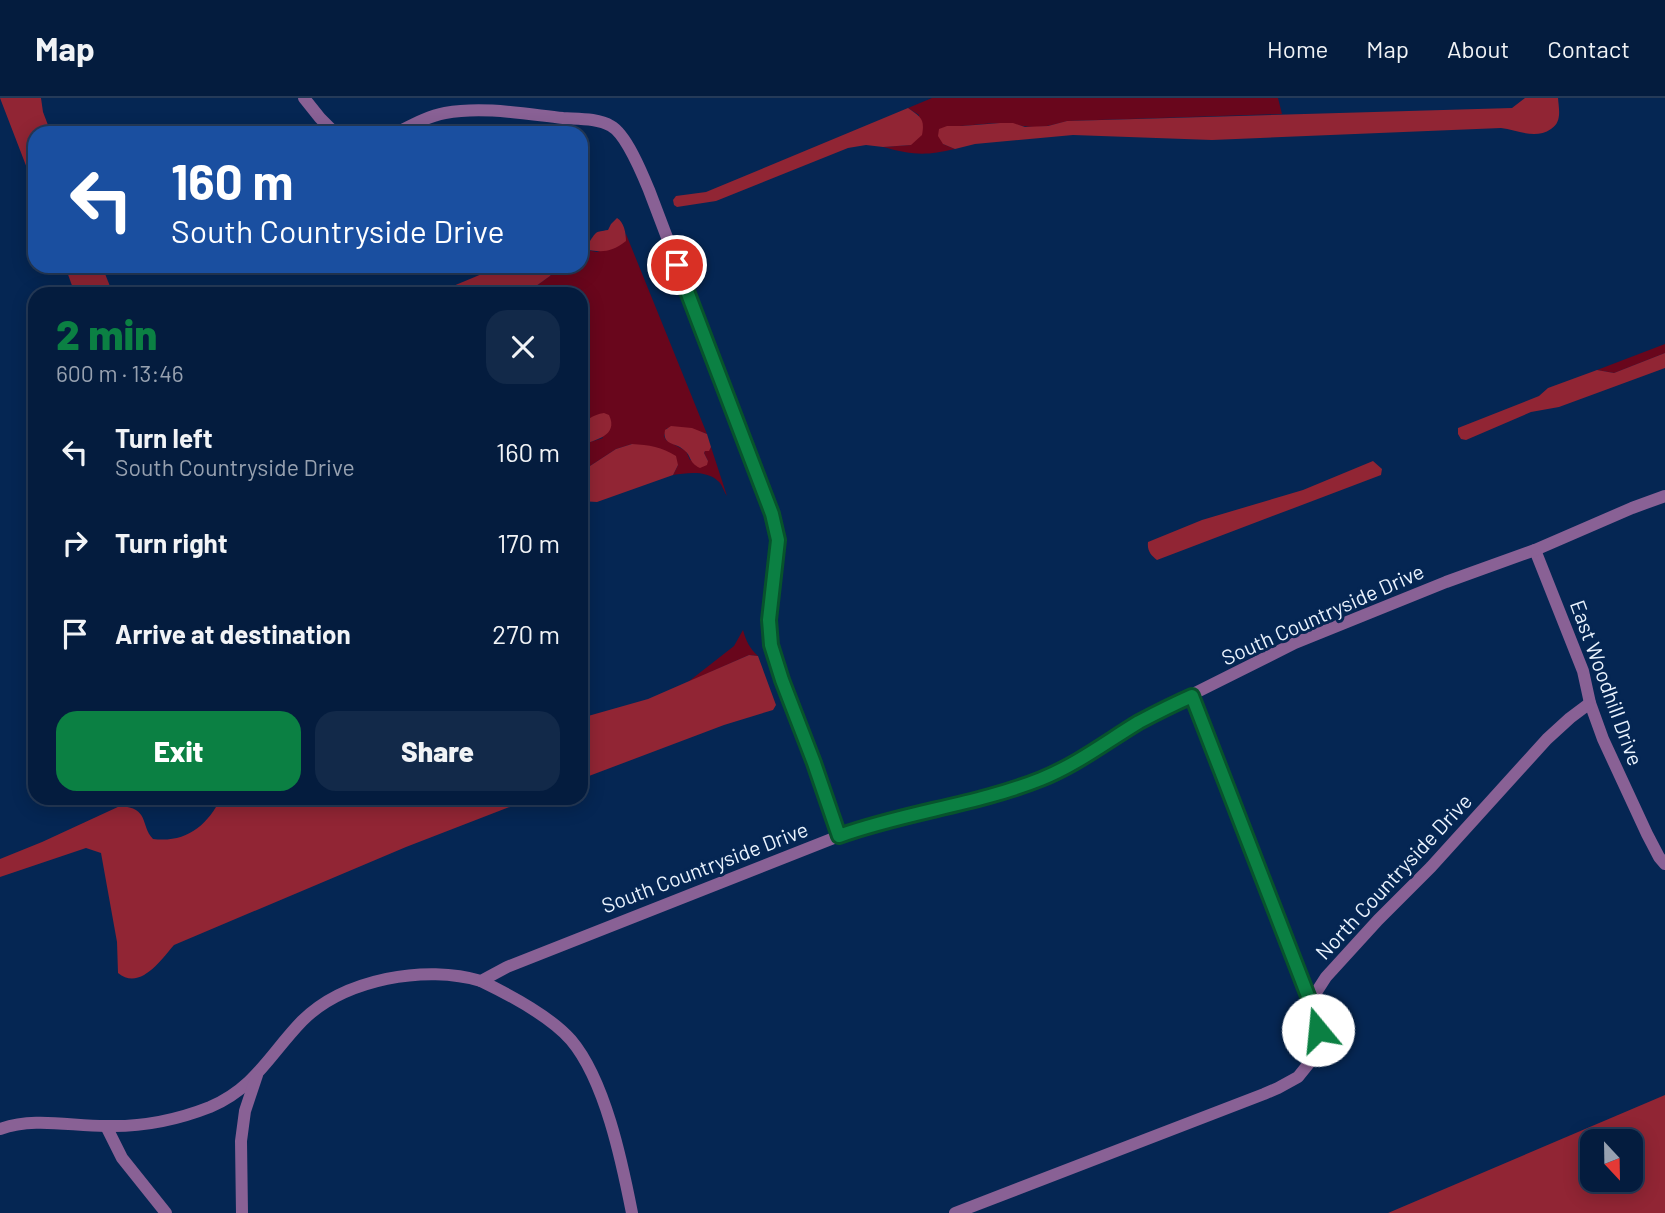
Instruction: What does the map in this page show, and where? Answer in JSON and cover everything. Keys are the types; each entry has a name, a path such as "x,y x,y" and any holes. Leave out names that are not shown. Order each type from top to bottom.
{"street":[{"path":"304,98 328,126"},
{"path":"410,126 443,113 507,112 610,125 627,146 649,190 772,514 778,540 769,620 771,645 839,836"},
{"name":"South Countryside Drive","path":"481,981 507,967 839,836 1039,780 1065,768 1146,718 1295,643 1446,582 1535,550 1665,496"},
{"name":"East Woodhill Drive","path":"1535,550 1578,659 1602,739 1647,835 1665,864"},
{"path":"1192,696 1313,1009"},
{"name":"North Countryside Drive","path":"955,1213 1290,1082 1305,1069 1313,1056 1318,1030 1313,1009 1317,991 1326,977 1547,739 1590,704"},
{"path":"0,1129 21,1123 46,1122 106,1126 142,1124 196,1111 232,1096 257,1075 311,1013 330,1000 358,987 392,977 455,975 481,981 512,996 563,1032 579,1051 592,1075 609,1119 632,1213"},
{"path":"242,1213 241,1141 245,1111 257,1075"},
{"path":"106,1126 122,1157 166,1213"}],"shaded area":[{"path":"0,98 41,98 48,126 28,126 28,171"},
{"path":"932,98 1278,98 1282,114 1067,121 1034,127 1002,123 947,126 943,144 955,149 919,154 883,147 911,145 919,115 908,108"},
{"path":"1525,98 1558,98 1557,123 1539,134 1501,128 1212,140 1073,135 975,144 955,149 943,144 938,136 939,129 947,126 1013,123 1025,127 1048,126 1067,121 1512,108"},
{"path":"908,108 919,116 923,125 922,135 911,145 866,145 848,148 716,201 677,207 674,205 676,196 706,192"},
{"path":"617,218 619,220 625,231 626,241 605,251 588,250 588,241 597,232 608,230"},
{"path":"626,234 707,434 667,428 664,436 666,440 686,451 690,460 708,461 704,453 711,447 727,496 719,482 708,475 673,475 678,465 632,444 616,449 590,466 588,478 588,443 603,438 588,419 588,287 535,287 552,273 588,273 588,250 597,252 625,241"},
{"path":"68,273 105,273 110,287 72,287"},
{"path":"484,273 552,273 535,287 451,287"},
{"path":"1665,344 1665,353 1614,373 1597,370"},
{"path":"1665,353 1665,368 1559,407 1531,412 1466,440 1461,439 1458,434 1458,428 1539,396 1548,388 1597,370 1614,373"},
{"path":"596,415 609,415 611,428 604,436 588,443 588,421"},
{"path":"671,426 692,428 707,434 711,447 704,453 707,465 700,468 696,466 684,450 666,439 665,430"},
{"path":"632,444 655,447 676,456 678,465 673,475 597,502 588,501 590,466 616,449"},
{"path":"1373,461 1382,469 1381,475 1157,560 1149,550 1148,542 1202,520 1303,490"},
{"path":"743,630 758,656 749,655 688,682 734,646"},
{"path":"749,655 758,656 776,705 773,710 724,725 588,776 588,716 648,699"},
{"path":"217,805 515,805 406,847 174,945 149,971 134,978 126,978 118,973 117,942 101,853 86,848 0,877 0,859 120,806 136,810 153,839 165,840 194,830"},
{"path":"1665,1095 1665,1213 1388,1213 1580,1131 1580,1192 1643,1192 1643,1129 1585,1129"}],"route":[{"path":"677,265 776,527 778,540 769,620 771,645 839,836 1039,780 1065,768 1139,722 1192,696 1313,1009 1318,1030"}]}
